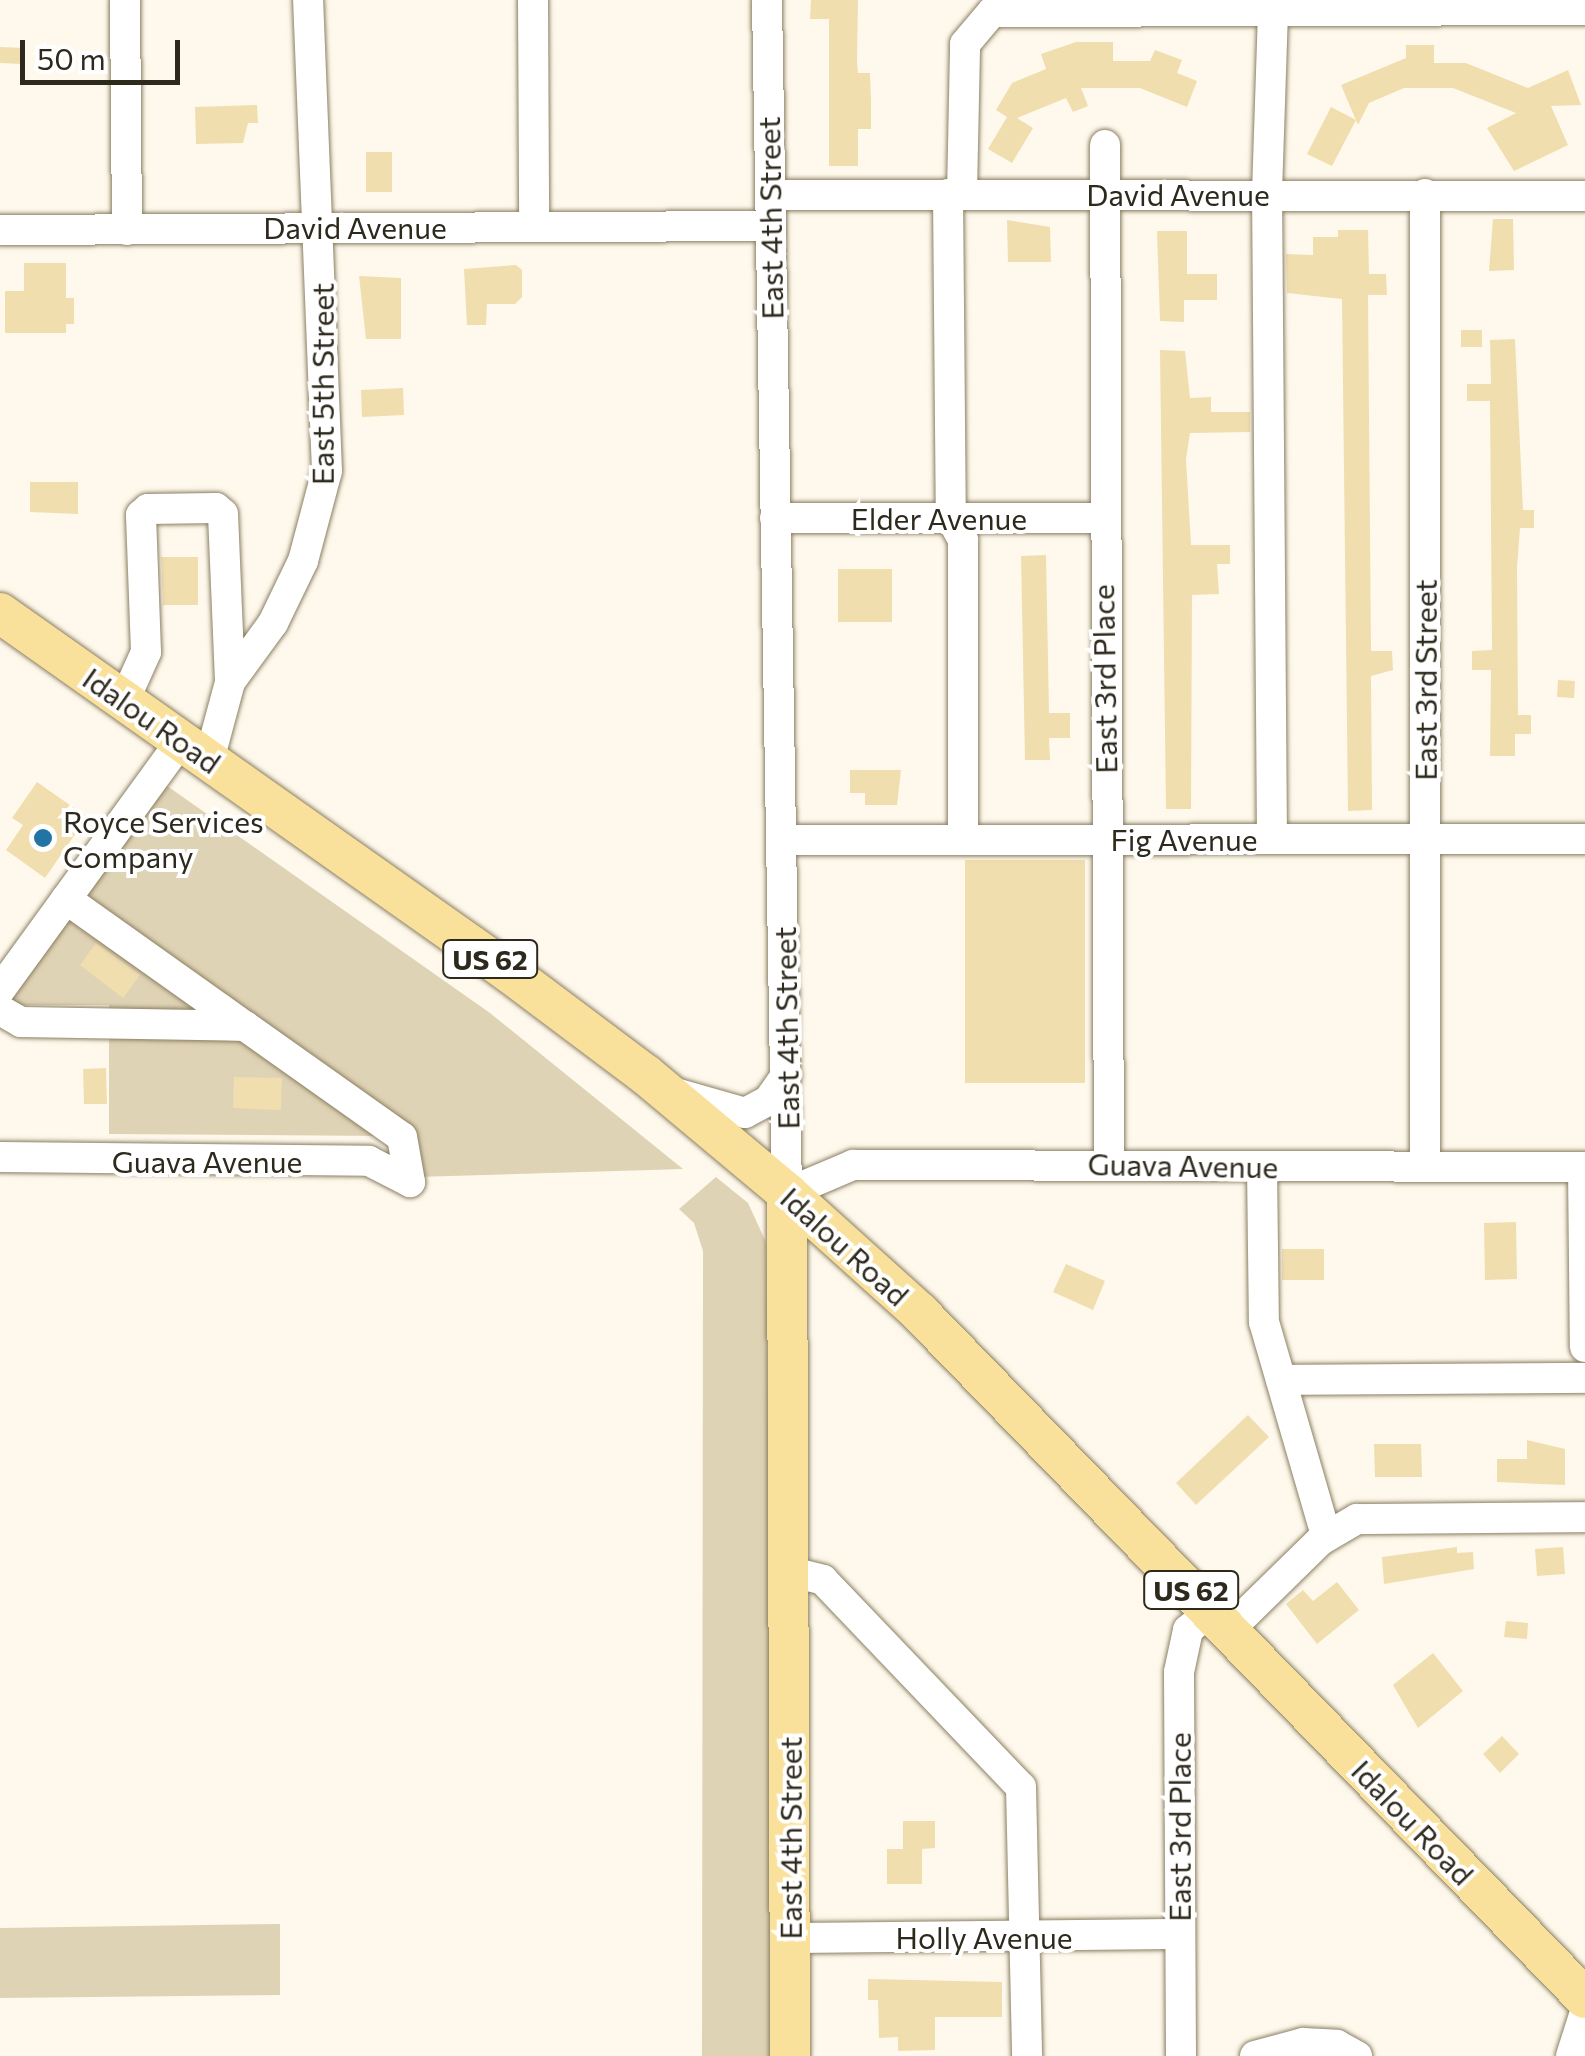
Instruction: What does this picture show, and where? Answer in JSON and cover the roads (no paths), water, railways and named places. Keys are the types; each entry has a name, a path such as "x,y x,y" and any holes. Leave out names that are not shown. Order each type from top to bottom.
{"main road":[{"name":"Idalou Road","path":"0,613 664,1090 787,1193 884,1280 1221,1619 1585,1998"},
{"name":"East 4th Street","path":"787,1193 792,1572 790,2056"},
{"path":"789,1312 807,1279 826,1265 884,1280"}],"street":[{"path":"125,0 127,230"},
{"name":"East 5th Street","path":"230,682 273,623 316,529 326,471 319,226 312,195 308,0"},
{"path":"533,0 534,226"},
{"name":"East 4th Street","path":"767,0 787,1193"},
{"path":"1272,839 1267,193 1274,10"},
{"path":"963,839 962,540 951,518 955,194 965,44 992,12 1585,10"},
{"name":"East 3rd Place","path":"1105,145 1103,518 1109,1164"},
{"name":"East 3rd Street","path":"1425,194 1425,1167"},
{"name":"David Avenue","path":"770,195 1585,196"},
{"name":"David Avenue","path":"0,230 770,226"},
{"path":"0,990 66,899 195,751 230,682 223,514 216,508 148,509 141,514 146,652 124,701"},
{"name":"Elder Avenue","path":"775,518 1103,518"},
{"name":"Fig Avenue","path":"783,840 1585,839"},
{"path":"66,899 245,1026"},
{"path":"0,1010 20,1022 245,1026"},
{"name":"Guava Avenue","path":"0,1156 369,1162 410,1182 402,1137 245,1026"},
{"path":"664,1090 745,1113 768,1101 786,1074"},
{"name":"Guava Avenue","path":"787,1193 853,1165 1584,1168"},
{"path":"1262,1167 1264,1322 1326,1536 1357,1519 1383,1514 1585,1518"},
{"path":"1584,1168 1585,1348"},
{"path":"1280,1380 1585,1378"},
{"name":"East 3rd Place","path":"1180,2056 1179,1672 1188,1630 1221,1619 1326,1536"},
{"path":"792,1572 823,1580 1021,1787 1027,2056"},
{"name":"Holly Avenue","path":"789,1938 1180,1934"},
{"path":"1571,2056 1585,2012"},
{"path":"1255,2056 1302,2043 1338,2045 1358,2056"}],"place":[{"name":"Royce Services Company","path":"43,838"}]}
